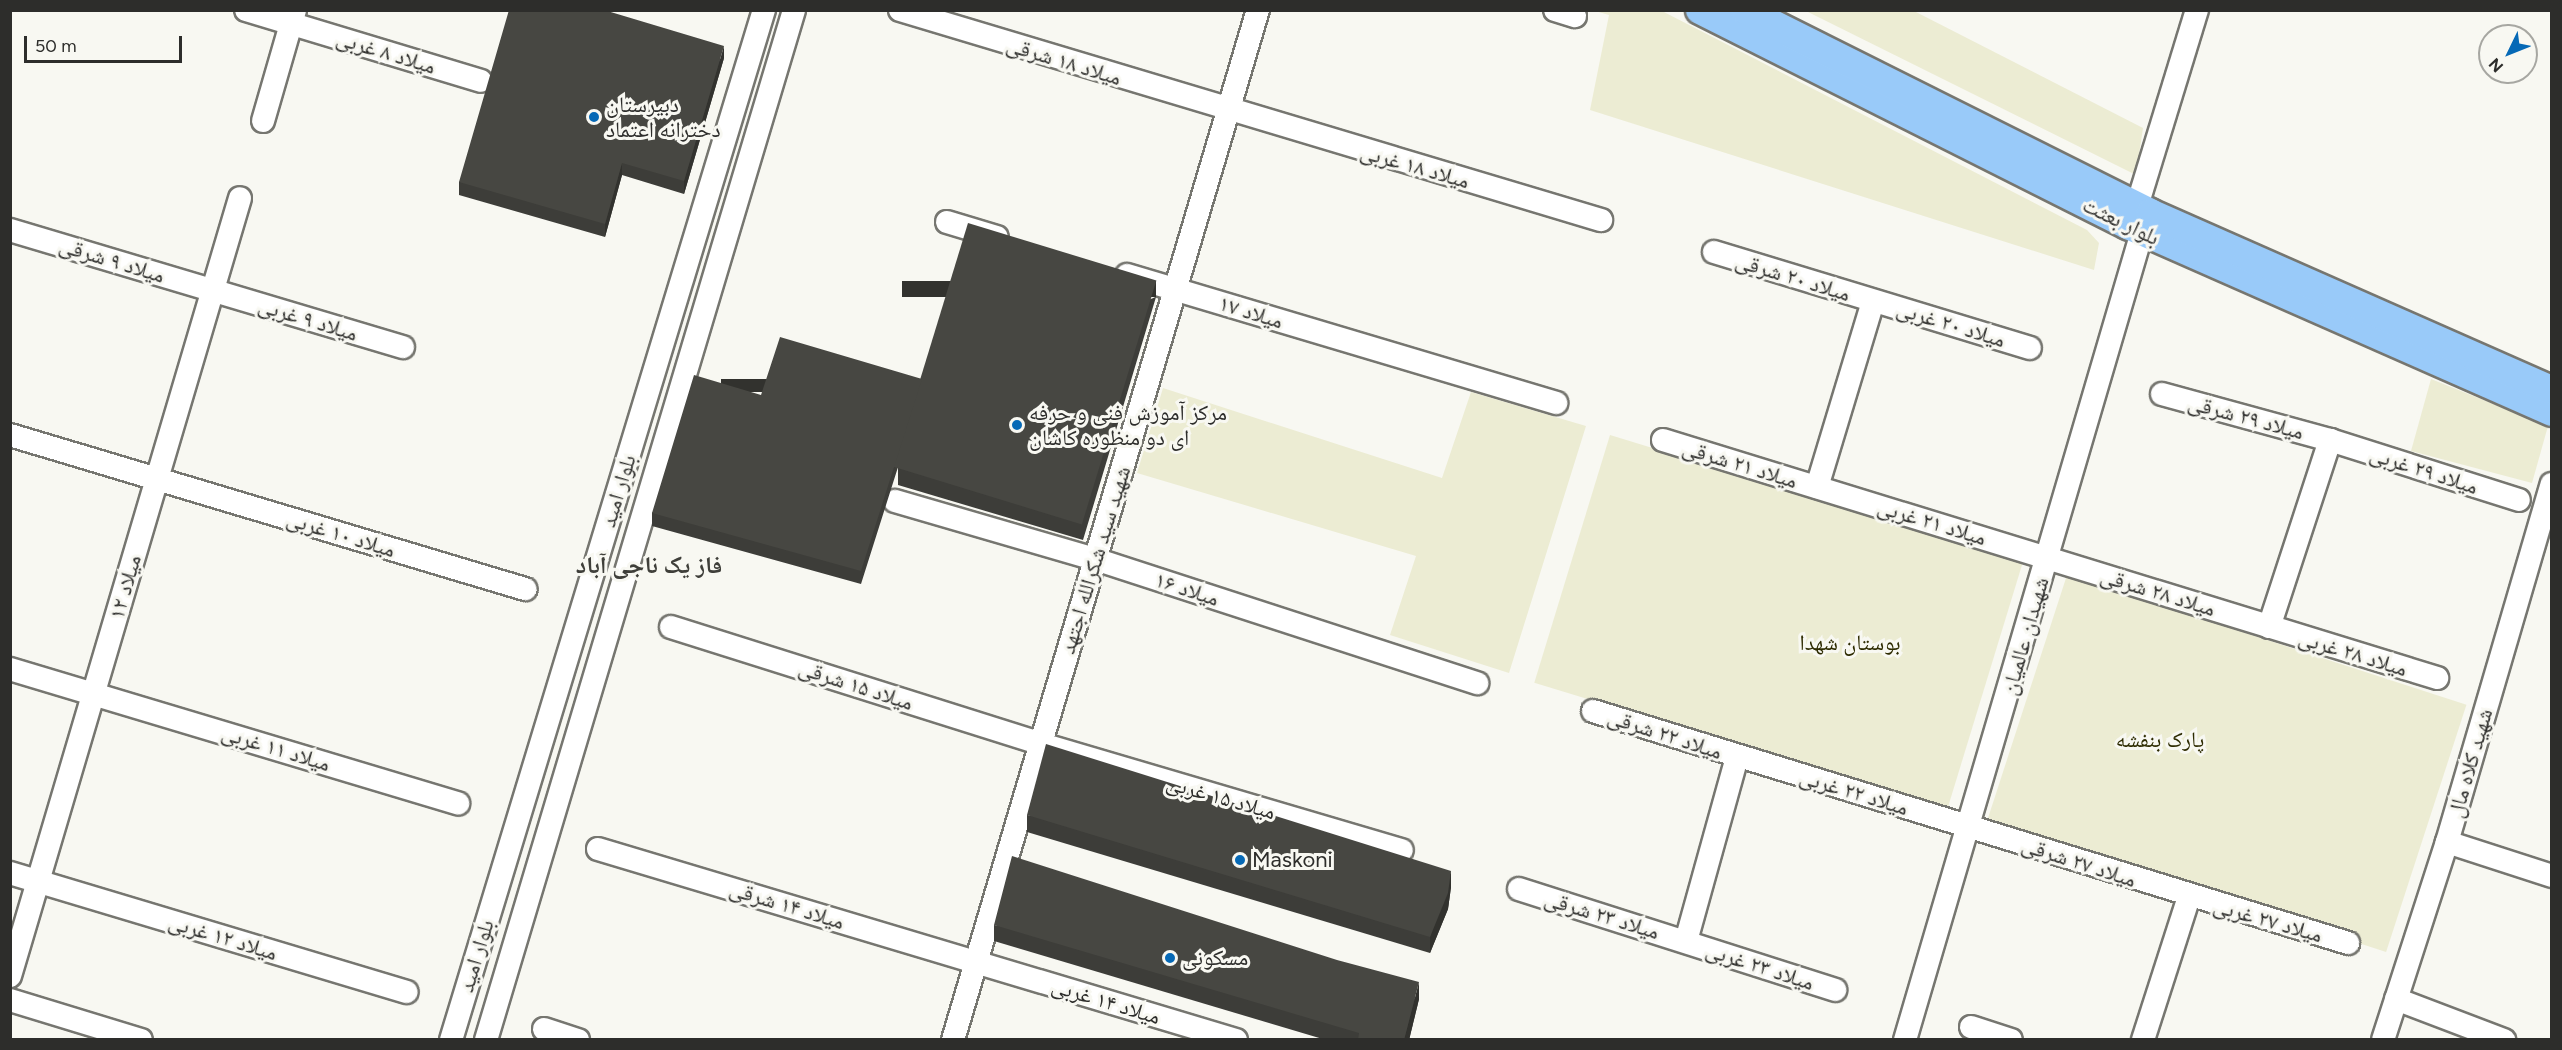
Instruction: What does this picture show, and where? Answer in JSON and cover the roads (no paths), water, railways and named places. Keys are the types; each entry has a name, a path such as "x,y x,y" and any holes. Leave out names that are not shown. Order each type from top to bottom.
{"main road":[{"name":"بلوار بعثت","path":"1700,10 2552,412"},
{"name":"بلوار بعثت","path":"1745,10 2139,219 2552,390"}],"street":[{"name":"میلاد ۸ غربی","path":"246,10 293,17 481,81"},
{"name":"بلوار امید","path":"451,1040 764,10"},
{"name":"بلوار امید","path":"486,1040 794,10"},
{"name":"میلاد ۱۸ شرقی","path":"900,10 1228,112"},
{"name":"شهید سید شکرالله اجتهد","path":"953,1040 1258,10"},
{"name":"شهیدان عالمیان","path":"1905,1040 1970,828 2048,558 2197,10"},
{"path":"263,121 293,17"},
{"name":"میلاد ۱۸ غربی","path":"1228,112 1601,220"},
{"name":"میلاد ۱۲","path":"10,976 240,198"},
{"path":"947,222 1015,242"},
{"path":"698,228 727,235"},
{"name":"میلاد ۹ شرقی","path":"10,230 213,290"},
{"name":"میلاد ۲۰ شرقی","path":"1714,252 1873,301"},
{"name":"میلاد ۱۷","path":"1107,269 1556,403"},
{"name":"میلاد ۹ غربی","path":"213,290 403,347"},
{"path":"1817,487 1873,301"},
{"name":"میلاد ۲۰ غربی","path":"1873,301 2030,348"},
{"path":"662,344 692,352"},
{"name":"میلاد ۲۹ شرقی","path":"2162,394 2330,440"},
{"name":"میلاد ۱۰ غربی","path":"10,435 525,589"},
{"name":"میلاد ۲۱ شرقی","path":"1663,440 1817,487"},
{"path":"2269,627 2330,440"},
{"name":"میلاد ۲۹ غربی","path":"2330,440 2519,501"},
{"name":"شهید کلاه مال","path":"2383,1040 2446,842 2552,484"},
{"name":"میلاد ۲۱ غربی","path":"1817,487 2048,558"},
{"name":"میلاد ۱۶","path":"895,501 1095,559 1477,683"},
{"name":"میلاد ۲۸ شرقی","path":"2048,558 2269,627"},
{"name":"میلاد ۱۵ شرقی","path":"671,627 1041,744"},
{"name":"میلاد ۲۸ غربی","path":"2269,627 2437,678"},
{"name":"میلاد ۱۱ غربی","path":"10,669 458,803"},
{"name":"میلاد ۲۲ شرقی","path":"1593,711 1737,757"},
{"name":"میلاد ۱۵ غربی","path":"1041,744 1402,850"},
{"path":"1686,941 1737,757"},
{"name":"میلاد ۲۲ غربی","path":"1737,757 1970,828"},
{"name":"میلاد ۲۷ شرقی","path":"1970,828 2189,897"},
{"path":"2446,842 2552,876"},
{"name":"میلاد ۱۴ شرقی","path":"598,849 976,962"},
{"name":"میلاد ۱۲ غربی","path":"10,873 407,992"},
{"name":"میلاد ۲۳ شرقی","path":"1519,889 1686,941"},
{"path":"2144,1040 2189,897"},
{"name":"میلاد ۲۷ غربی","path":"2189,897 2348,943"},
{"name":"میلاد ۲۳ غربی","path":"1686,941 1835,990"},
{"name":"میلاد ۱۴ غربی","path":"976,962 1236,1040"},
{"path":"2396,999 2504,1040"},
{"path":"10,1000 141,1040"},
{"path":"1971,1027 2011,1040"},
{"path":"544,1029 578,1040"}],"place":[{"name":"دبیرستان دخترانه اعتماد","path":"594,117"},
{"name":"مرکز آموزش فنی و حرفه ای دو منظوره کاشان","path":"1017,425"},
{"name":"Maskoni","path":"1240,860"},
{"name":"مسکونی","path":"1170,958"}],"district":[{"name":"فاز یک ناجی آباد","path":"649,565"}],"park label":[{"name":"بوستان شهدا","path":"1850,643"},
{"name":"پارک بنفشه","path":"2160,740"}]}
